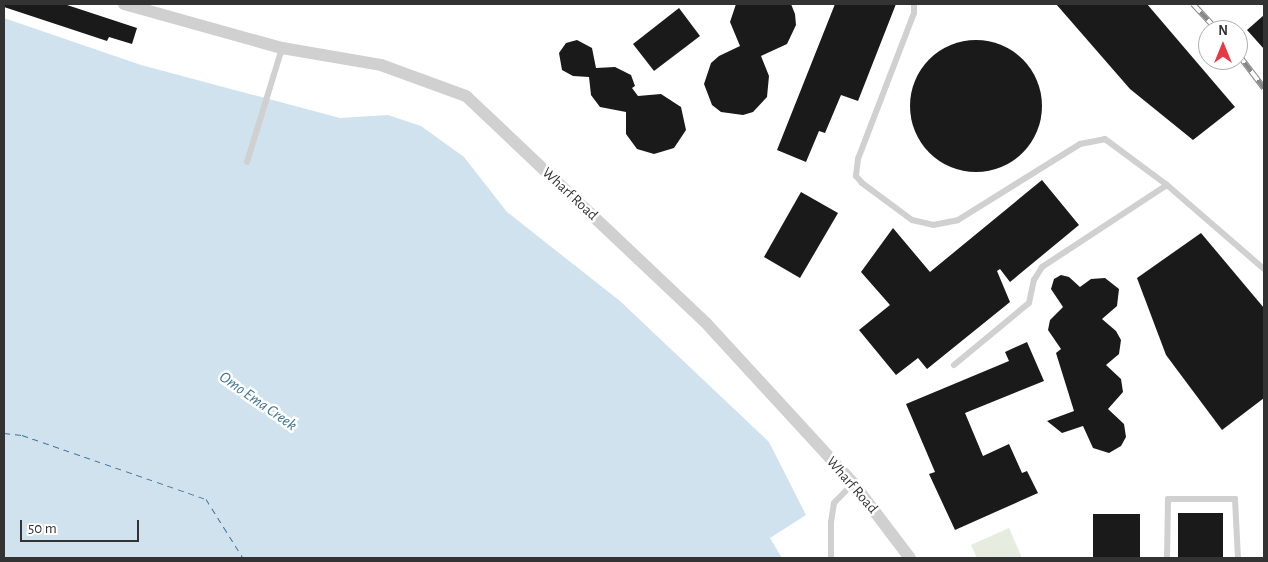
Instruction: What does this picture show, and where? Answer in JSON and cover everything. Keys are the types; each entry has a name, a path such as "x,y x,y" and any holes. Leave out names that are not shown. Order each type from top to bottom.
{"street":[{"name":"Wharf Road","path":"124,4 282,48 381,65 466,96 706,323 852,483 910,558"}],"lane":[{"path":"914,4 914,13 858,159 856,176 912,220 933,225 958,220 1080,144 1106,139 1167,184 1264,269"},
{"path":"247,162 282,48"},
{"path":"954,365 1029,303 1034,280 1042,267 1167,184"},
{"path":"831,558 830,522 834,503 852,483"},
{"path":"1167,558 1168,499 1235,499 1238,558"}],"shaded area":[{"path":"1009,528 1022,558 977,558 971,545"}],"water":[{"name":"Omo Ema Creek","path":"4,18 141,65 340,118 388,115 421,126 464,157 507,212 620,301 769,442 806,515 770,538 782,558 4,558"}],"building":[{"path":"4,4 64,4 137,28 132,44 109,37 107,41 4,7"},
{"path":"736,4 791,4 795,14 796,25 787,44 761,56 769,76 767,97 753,112 743,115 721,112 712,105 704,84 711,63 719,56 740,46 730,22"},
{"path":"835,4 896,4 858,101 841,95 825,133 819,131 806,162 777,150"},
{"path":"1056,4 1147,4 1198,64 1198,70 1203,70 1235,107 1193,140 1130,89"},
{"path":"679,8 700,36 654,71 633,44"},
{"path":"1264,15 1264,49 1248,31"},
{"path":"577,40 592,48 596,68 615,67 631,75 635,86 632,88 638,96 661,94 681,107 686,130 674,148 654,154 637,149 626,134 626,112 600,107 591,95 589,77 573,76 562,70 559,53 566,43"},
{"path":"976,40 989,41 1001,45 1023,59 1037,81 1041,93 1041,119 1037,131 1023,153 1001,167 989,171 976,172 963,171 951,167 929,153 915,131 911,119 910,106 911,93 915,81 929,59 951,45 963,41"},
{"path":"1042,180 1079,225 1010,282 1000,269 997,271 1010,302 927,369 918,358 896,375 859,330 890,305 861,272 893,228 930,272"},
{"path":"801,192 838,213 800,278 764,257"},
{"path":"1201,233 1264,308 1264,398 1222,430 1166,355 1137,278"},
{"path":"1061,275 1069,277 1080,287 1091,279 1105,278 1119,289 1117,306 1102,319 1116,331 1121,340 1119,354 1106,365 1121,379 1123,392 1108,409 1124,424 1126,437 1121,446 1109,453 1093,448 1083,426 1062,433 1047,421 1074,411 1056,353 1061,349 1048,330 1050,320 1063,307 1051,289 1054,279"},
{"path":"1027,342 1044,381 965,413 983,456 1009,444 1022,473 1027,471 1038,493 955,530 929,474 935,472 906,404 1009,361 1005,352"},
{"path":"1178,513 1223,513 1223,558 1178,558"},
{"path":"1093,514 1140,514 1140,558 1093,558"}],"ferry route":[{"path":"4,433 22,435 206,499 243,558"}],"railway":[{"path":"1193,4 1208,20"},
{"path":"1248,67 1264,88"}]}
